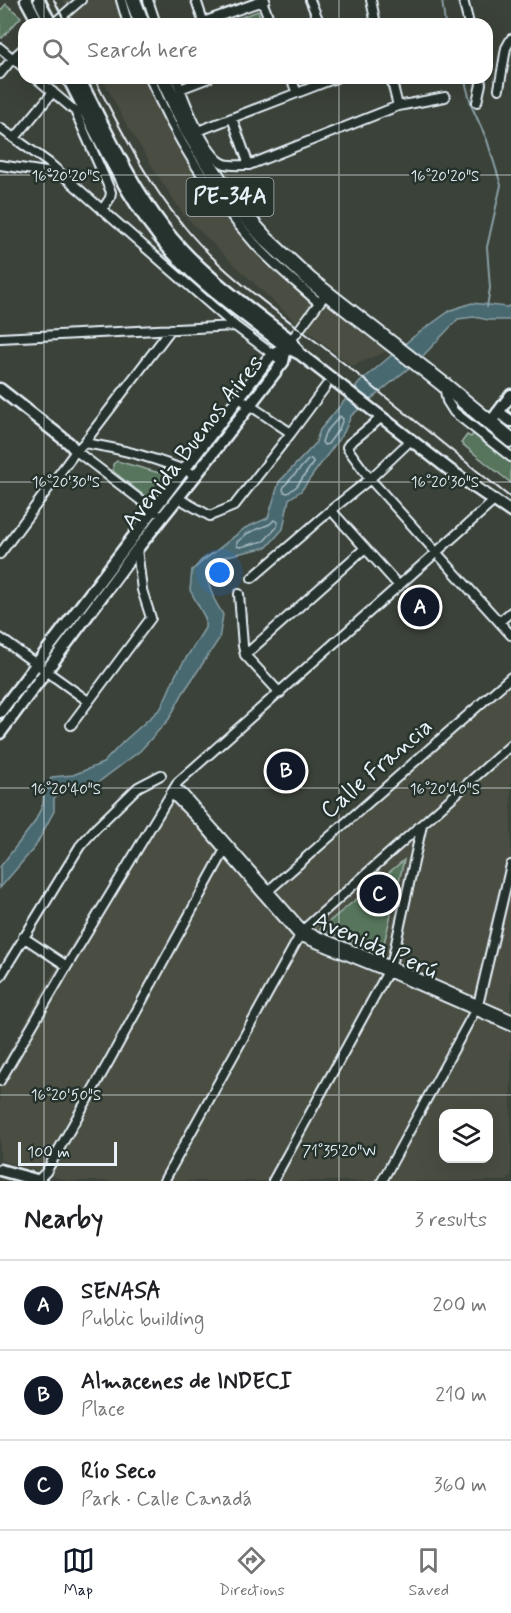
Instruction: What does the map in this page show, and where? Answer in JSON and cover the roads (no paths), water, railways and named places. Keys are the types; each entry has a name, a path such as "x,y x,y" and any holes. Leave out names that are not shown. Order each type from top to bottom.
{"highway":[{"path":"133,0 140,18"},
{"name":"PE-34A","path":"166,84 187,129 212,171 240,210 323,298 390,343 443,384 494,417 511,440"}],"street":[{"path":"26,0 36,18"},
{"path":"39,0 49,18"},
{"path":"59,18 81,0"},
{"path":"120,0 126,18"},
{"path":"148,0 154,18"},
{"path":"196,0 202,18"},
{"path":"310,0 318,18"},
{"path":"371,0 375,18"},
{"path":"464,0 468,18"},
{"path":"218,18 264,1 269,18"},
{"path":"499,89 511,39"},
{"path":"0,48 18,63"},
{"path":"0,74 18,53"},
{"path":"43,84 86,112"},
{"path":"71,84 107,157 130,196 159,237 188,269 210,289 289,344 340,387 451,471 511,512"},
{"path":"80,84 86,112 111,192 102,210"},
{"path":"153,84 171,123 220,202 256,245 323,298 289,344"},
{"path":"178,84 198,131 216,158 231,165 249,165 398,106 445,97"},
{"path":"180,89 193,84"},
{"path":"293,84 297,93"},
{"path":"198,131 320,84"},
{"path":"392,84 398,106"},
{"path":"477,102 481,84"},
{"path":"15,138 53,92"},
{"path":"232,118 249,165"},
{"path":"0,128 61,174 235,326 283,362"},
{"path":"0,165 61,174"},
{"path":"0,338 235,326"},
{"path":"0,554 171,329"},
{"name":"Avenida Buenos Aires","path":"0,712 272,354 289,344"},
{"name":"Avenida Buenos Aires","path":"0,733 137,549 283,362 289,344"},
{"path":"443,384 447,401 454,412 511,457"},
{"path":"178,498 210,516 234,506 326,386"},
{"path":"1,393 69,443 80,447 119,449 145,455 196,476"},
{"path":"473,428 494,417 511,396"},
{"path":"239,398 291,433"},
{"path":"378,414 347,447 370,479 511,635"},
{"path":"494,417 511,421"},
{"path":"252,578 370,479 412,440"},
{"path":"80,447 163,517"},
{"path":"0,1081 178,782 494,501"},
{"path":"331,510 399,586"},
{"path":"245,655 365,548"},
{"path":"71,725 151,618 142,590 137,549"},
{"path":"239,594 245,655 280,693"},
{"path":"499,622 511,612"},
{"path":"0,638 88,701"},
{"name":"Calle Francia","path":"268,891 511,677"},
{"path":"164,1181 301,933 511,745"},
{"path":"0,976 70,860 88,836 138,787 161,775"},
{"name":"Avenida Perú","path":"173,790 183,794 301,933 389,969 477,1008 511,1026"},
{"path":"273,1181 389,969 422,825"},
{"path":"40,1179 108,1063 226,847"},
{"name":"Avenida Perú","path":"226,847 268,891 301,933"},
{"path":"382,1181 477,1008 511,865"},
{"path":"23,937 67,966"},
{"name":"Avenida Perú","path":"477,1008 511,1019"},
{"path":"0,1170 45,1181"}],"water":[{"path":"472,303 507,307 511,305 511,320 474,317 458,319 422,357 351,416 344,432 301,491 289,499 283,529 267,547 219,558 207,579 223,615 219,639 183,693 169,719 140,751 96,784 66,789 54,798 54,811 35,847 0,888 0,867 34,823 43,804 44,788 52,777 73,775 103,763 161,708 176,674 205,628 205,618 190,590 192,570 245,528 268,518 279,482 315,444 320,430 360,382 413,337 451,310"}],"waterway":[{"path":"442,0 444,18"},
{"path":"466,84 501,185 487,247 490,288 487,307"},
{"path":"196,567 215,552"}],"railway":[{"path":"54,0 63,18"},
{"path":"97,84 157,191 183,225 215,260 251,292 511,498"}],"place":[{"name":"SENASA","path":"420,607"},
{"name":"Almacenes de INDECI","path":"286,771"},
{"name":"Río Seco","path":"379,894"}]}
